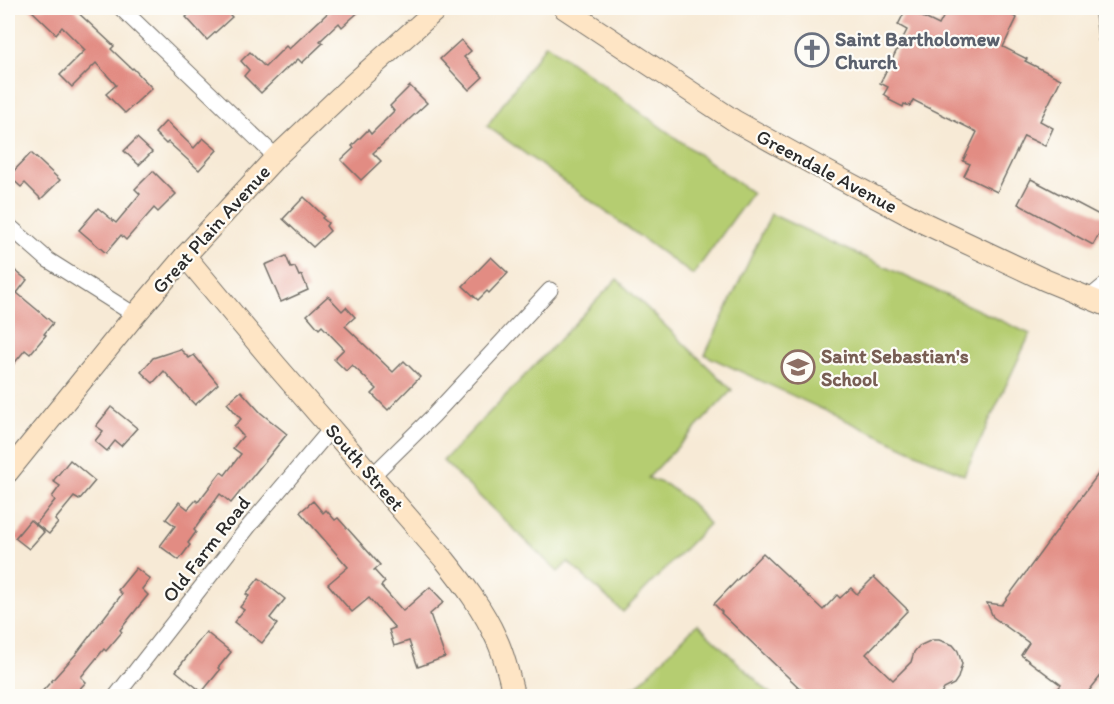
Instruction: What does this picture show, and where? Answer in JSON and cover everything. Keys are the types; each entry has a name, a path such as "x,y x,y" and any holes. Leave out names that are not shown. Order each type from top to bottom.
{"main road":[{"name":"Great Plain Avenue","path":"8,472 185,256 276,157 438,8"},
{"name":"Greendale Avenue","path":"564,8 735,121 821,169 924,223 1045,280 1098,302"},
{"name":"South Street","path":"185,256 470,592 497,639 514,696"}],"street":[{"path":"121,8 276,157"},
{"path":"1102,8 1107,40"},
{"path":"8,225 48,260 135,315"},
{"path":"1098,302 1107,284"},
{"path":"372,476 433,416 550,290"},
{"name":"Old Farm Road","path":"116,696 249,526 331,429"}],"green space":[{"path":"546,44 752,193 693,275 487,126"},
{"path":"771,214 1030,334 964,475 705,355"},
{"path":"617,279 732,390 648,478 667,485 691,503 709,524 623,612 568,562 558,572 443,461"},
{"path":"697,624 773,696 627,696 629,687 637,686"}],"building":[{"path":"29,8 73,8 114,46 111,49 152,88 125,113 106,94 116,85 96,63 72,87 60,75 85,50 62,27 56,34"},
{"path":"196,8 223,8 232,17 207,40 186,17"},
{"path":"333,8 363,8 342,27 339,23 320,41 323,43 302,63 298,59 261,93 244,76 249,70 241,61 250,52 265,67 286,46 289,49"},
{"path":"948,8 1017,8 1013,16 1017,18 1003,47 1061,79 1040,121 1053,128 1045,146 1024,136 997,192 964,176 970,164 963,161 977,132 913,100 910,106 904,104 903,107 889,100 890,98 884,94 888,87 880,83 907,30 898,25 906,9 939,25"},
{"path":"461,40 471,51 464,57 483,77 469,90 440,59"},
{"path":"410,86 427,103 373,153 381,161 361,180 341,160 368,130 371,134 394,111 390,106"},
{"path":"166,121 194,148 203,138 217,150 199,170 155,133"},
{"path":"137,138 152,152 139,165 124,151"},
{"path":"31,153 60,180 41,199 25,183 21,187 9,176"},
{"path":"153,171 176,194 158,212 154,208 126,240 121,235 106,253 79,230 98,208 116,223 140,194 135,189"},
{"path":"1031,179 1107,219 1093,245 1018,204"},
{"path":"304,197 324,216 322,218 328,223 326,226 330,231 313,247 283,219"},
{"path":"286,256 291,268 295,267 299,276 302,275 308,290 281,302 265,265"},
{"path":"491,257 508,273 489,293 487,291 478,300 463,286"},
{"path":"8,265 27,280 17,293 53,323 30,354 25,350 8,371"},
{"path":"328,296 342,311 346,307 355,317 345,326 393,372 404,361 420,377 388,410 372,394 377,389 352,365 346,371 334,359 344,349 322,326 319,329 307,315"},
{"path":"180,349 189,358 194,355 218,384 195,405 164,371 153,383 141,372 153,358"},
{"path":"241,391 261,413 287,434 231,503 220,494 194,530 196,532 188,543 190,545 179,560 160,546 175,526 166,519 179,502 188,509 196,500 198,502 221,472 225,475 241,454 233,448 243,436 234,426 241,419 227,403"},
{"path":"111,407 137,428 121,446 115,441 107,451 95,441 103,431 96,426"},
{"path":"70,460 95,481 79,500 74,497 55,520 58,523 49,534 36,524 55,500 52,497 60,486 53,481"},
{"path":"1107,462 1107,668 1085,696 1052,696 1061,685 1021,655 1029,643 993,617 987,603 1002,605"},
{"path":"313,501 323,513 326,510 335,520 338,518 380,565 374,570 385,582 381,586 403,611 430,587 444,602 430,614 445,657 418,667 409,641 394,646 389,630 395,628 369,598 352,612 343,602 328,584 348,567 300,512"},
{"path":"30,520 44,532 29,549 15,538"},
{"path":"763,553 823,610 837,595 840,598 851,588 857,594 874,577 908,610 866,654 893,680 911,662 919,646 932,640 939,640 953,645 958,651 962,664 958,678 954,684 944,689 940,696 808,696 714,604"},
{"path":"136,568 150,579 142,589 148,595 120,630 122,632 106,651 104,649 81,677 86,682 73,696 38,696 76,654 122,594 118,590"},
{"path":"259,578 285,599 270,618 277,624 262,643 234,622 244,610 240,607 249,596 246,594"},
{"path":"206,632 231,652 202,692 176,671"}],"place":[{"name":"Saint Bartholomew Church","path":"812,50"},
{"name":"Saint Sebastian's School","path":"798,367"}]}
